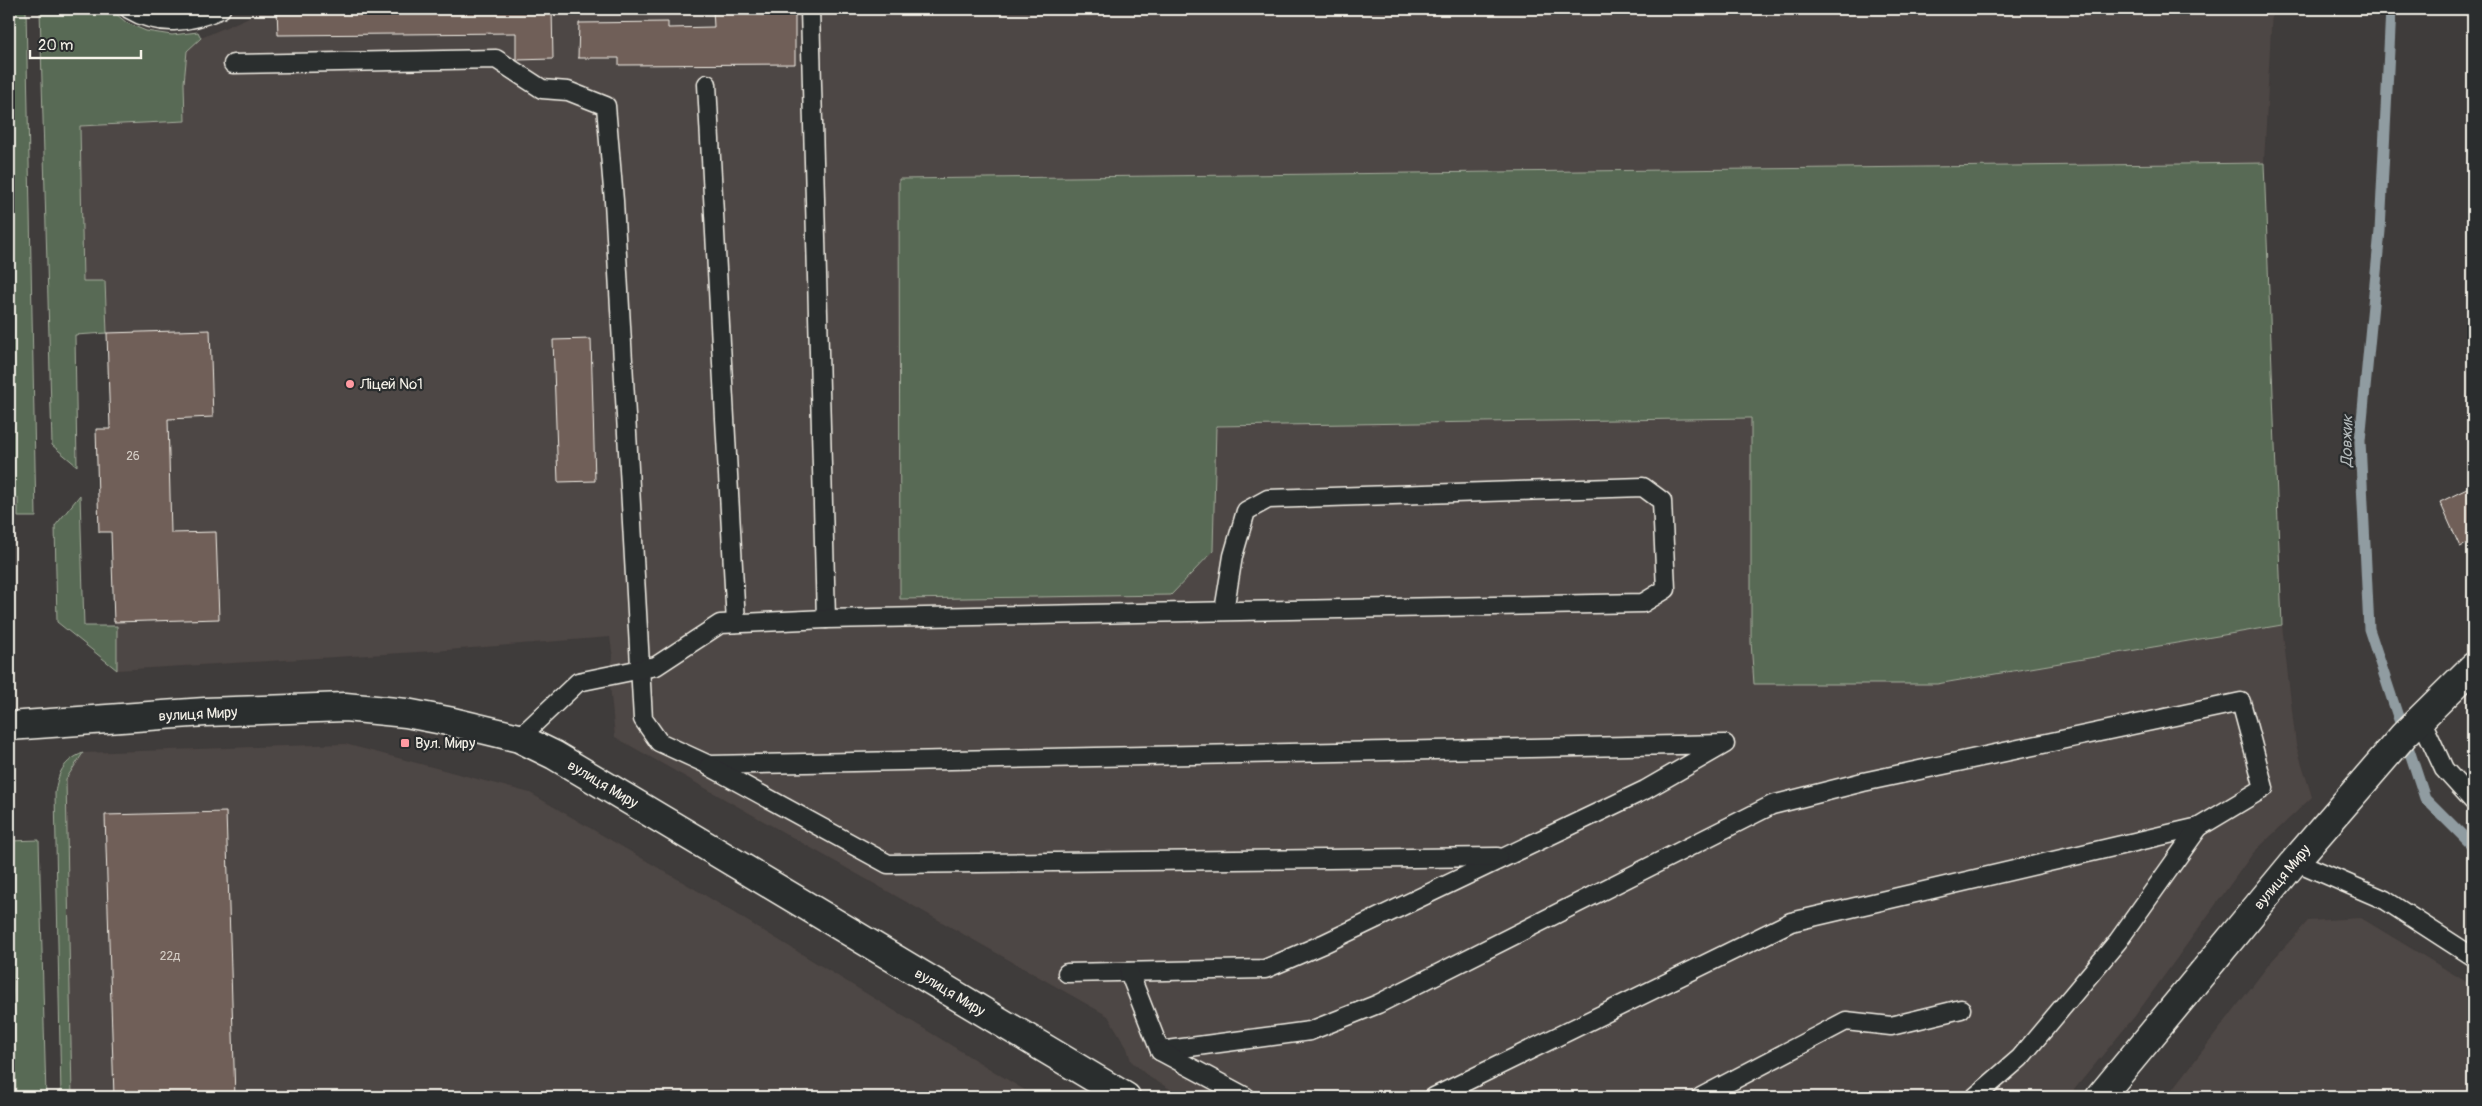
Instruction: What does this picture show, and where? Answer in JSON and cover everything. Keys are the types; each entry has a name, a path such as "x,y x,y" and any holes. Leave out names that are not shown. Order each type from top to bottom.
{"street":[{"name":"вулиця Миру","path":"2100,1097 2295,861 2421,719 2473,667"},
{"name":"вулиця Миру","path":"9,726 205,712 345,707 406,713 519,738 554,755 1126,1097"}],"lane":[{"path":"129,9 144,18 164,22 190,20 221,9"},
{"path":"810,9 826,619"},
{"path":"233,64 496,59 542,89 568,91 606,106 614,202 643,719 658,742 709,766 888,864 1502,857"},
{"path":"707,84 736,623"},
{"path":"519,738 578,682 656,666 720,624 826,619 1643,604 1666,589 1662,501 1643,487 1268,499 1246,511 1233,556 1224,611"},
{"path":"1160,1051 1310,1031 1378,1004 1772,805 1863,782 2241,702 2264,788 2199,827 1791,922 1434,1097"},
{"path":"2421,719 2444,769 2473,801"},
{"path":"709,766 1724,744 1644,790 1323,944 1265,969 1067,973"},
{"path":"1975,1097 2020,1058 2118,941 2199,827"},
{"path":"2295,861 2384,900 2473,957"},
{"path":"1129,972 1160,1051 1246,1097"},
{"path":"1701,1097 1846,1021 1891,1026 1961,1009"}],"shaded area":[{"path":"268,9 2272,9 2264,163 899,179 900,599 1171,595 1213,551 1215,426 1751,418 1751,642 1937,684 2282,625 2296,745 2312,797 2253,853 2135,1016 2068,1097 1184,1097 1149,1077 1131,1061 1127,1048 1108,1016 615,737 609,674 613,658 610,637 434,651 117,670 117,626 114,622 111,532 99,532 96,429 110,429 105,281 83,281 80,126 185,121 184,83 187,51 201,38"},
{"path":"345,744 530,793 698,891 1036,1097 72,1097 66,779 83,753"},
{"path":"2361,918 2473,986 2473,1097 2167,1097 2270,963 2308,921"}],"green space":[{"path":"9,9 26,9 36,517 18,517 18,498 9,497"},
{"path":"40,9 110,9 127,23 146,31 172,35 198,32 201,38 187,51 184,83 185,121 80,126 83,281 105,281 107,333 75,335 77,466 52,445"},
{"path":"2264,163 2282,625 1937,684 1754,684 1751,642 1751,418 1216,426 1213,551 1171,595 900,599 899,179"},
{"path":"80,495 84,626 117,626 117,670 57,622 55,526"},
{"path":"83,753 66,779 72,1097 61,1097 55,793 63,768 76,756"},
{"path":"39,840 46,1097 16,1097 10,841"}],"building":[{"path":"277,9 552,9 553,59 516,60 516,33 278,35"},
{"path":"713,9 795,9 795,64 619,65 619,58 578,58 579,23 668,22 668,28 714,27"},
{"path":"210,330 213,417 168,419 171,533 216,532 219,619 114,622 111,532 99,532 96,429 110,429 107,333"},
{"path":"591,339 595,481 558,482 553,340"},
{"path":"2473,486 2473,541 2460,547 2440,502"},
{"path":"226,812 235,1097 114,1097 105,815"}],"waterway":[{"name":"Довжик","path":"2391,9 2380,231 2360,441 2369,629 2425,798 2473,846"}],"place":[{"name":"Ліцей №1","path":"350,384"},
{"name":"Вул. Миру","path":"405,743"}]}
